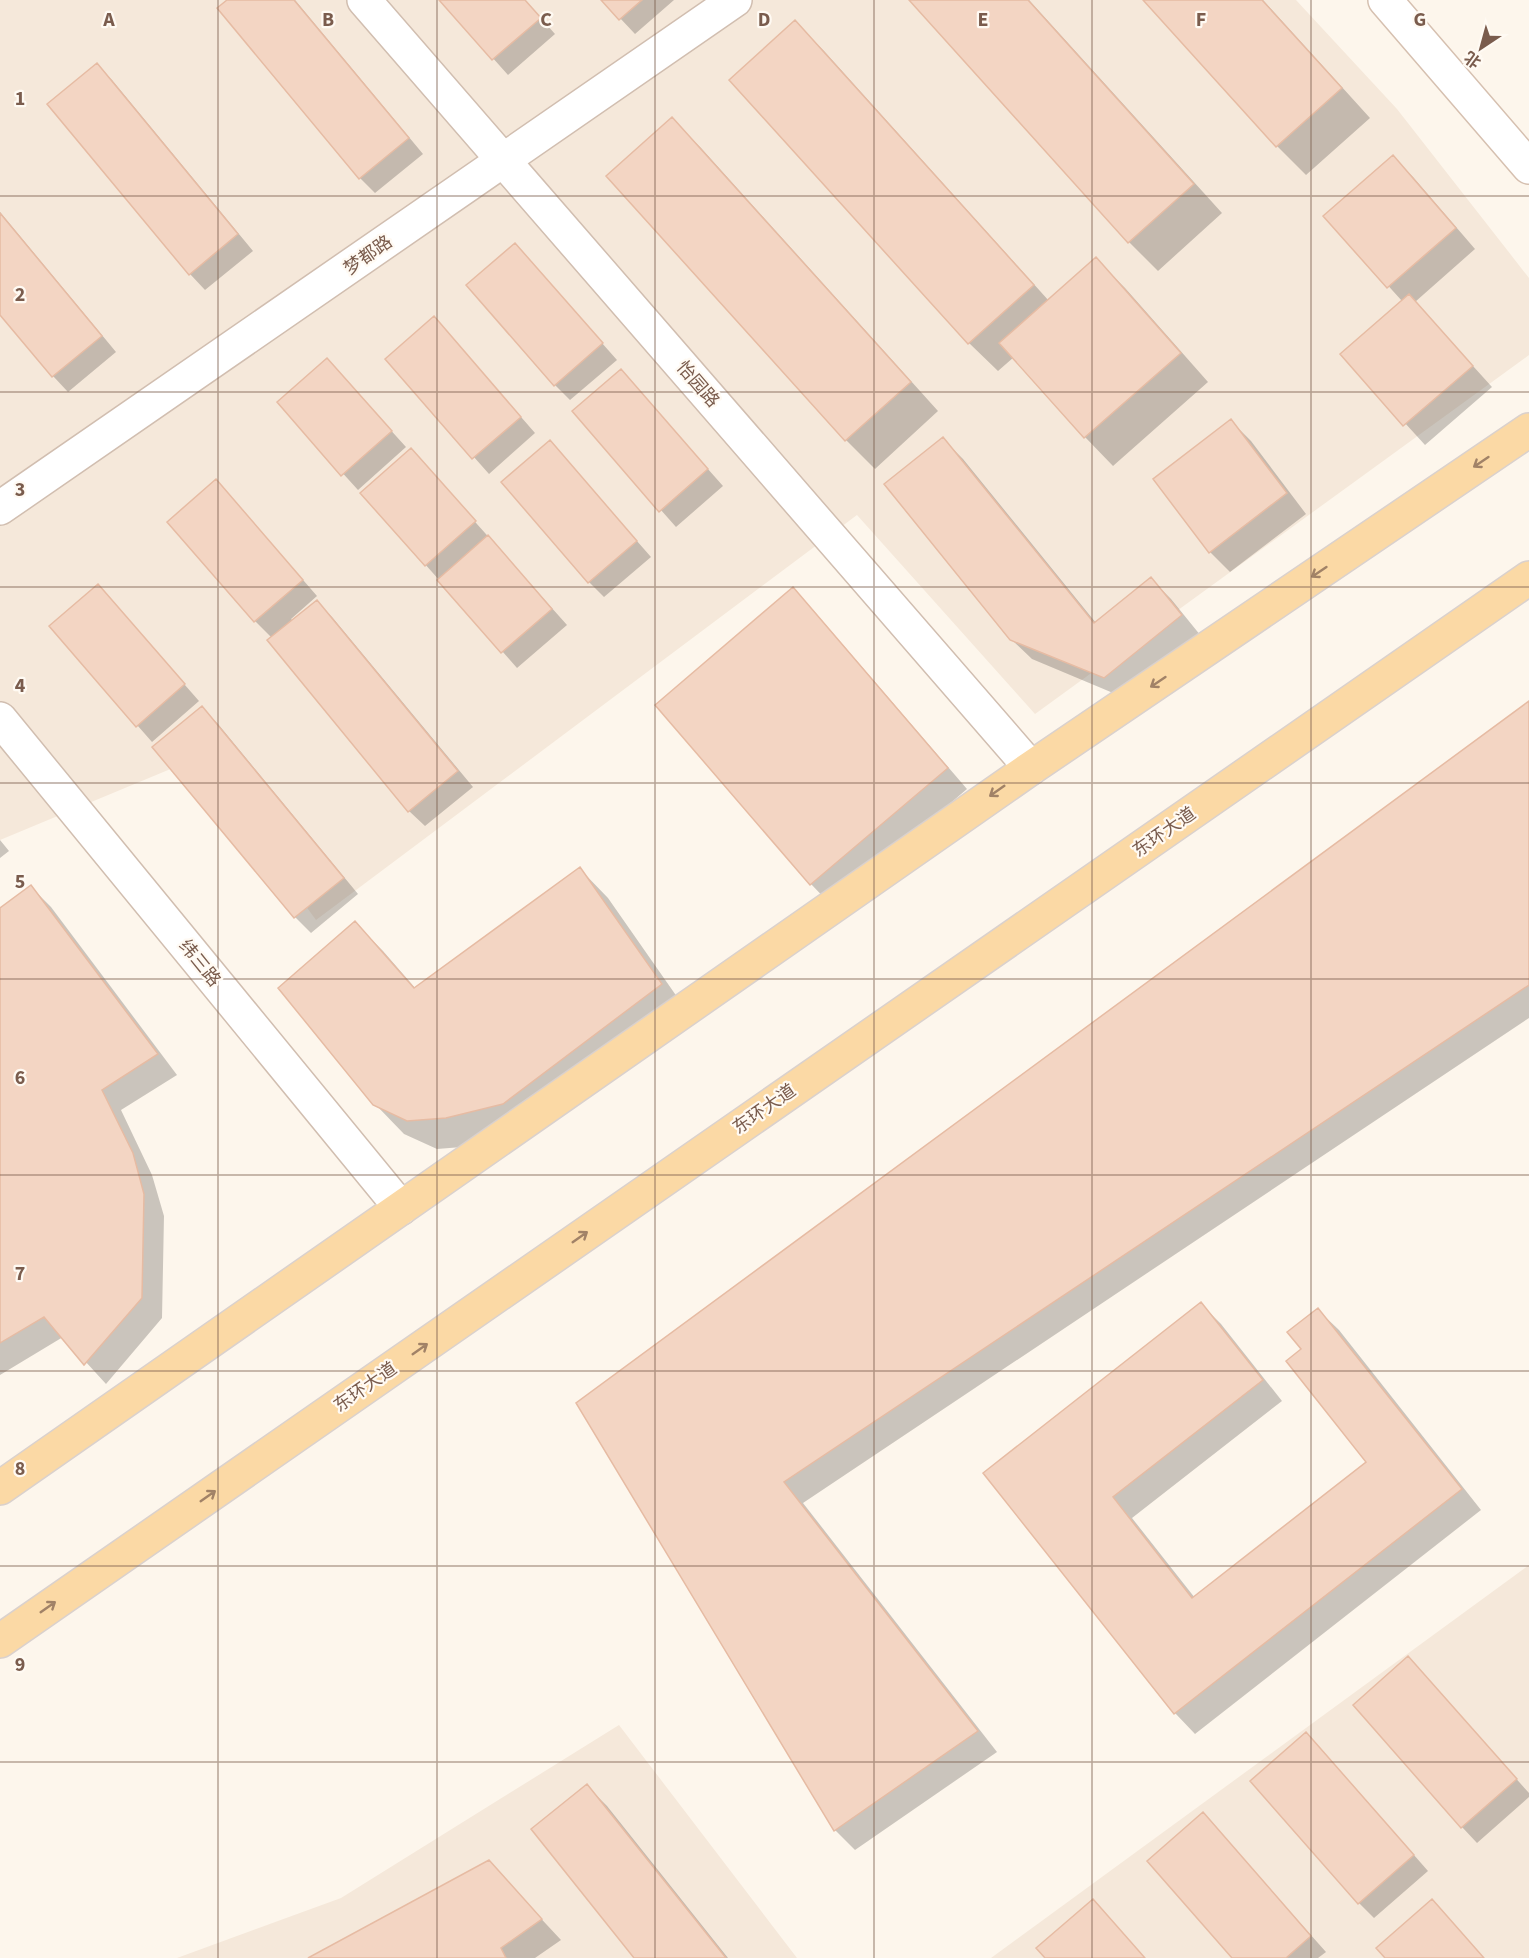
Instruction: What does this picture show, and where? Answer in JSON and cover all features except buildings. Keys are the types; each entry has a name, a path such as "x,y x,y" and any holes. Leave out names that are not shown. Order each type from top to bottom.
{"main road":[{"path":"0,1488 1031,768 1529,430"},
{"name":"东环大道","path":"0,1641 1529,578"}],"street":[{"name":"怡园路","path":"364,0 1031,768"},
{"name":"梦都路","path":"0,508 735,0"},
{"path":"1385,0 1529,166"},
{"name":"纬三路","path":"0,719 400,1208"}],"shaded area":[{"path":"0,0 1296,0 1397,109 1529,278 1529,355 1035,714 857,515 316,920 197,758 0,840"},
{"path":"1529,1565 1529,1958 991,1958"},
{"path":"619,1725 797,1958 177,1958 341,1898"}]}
